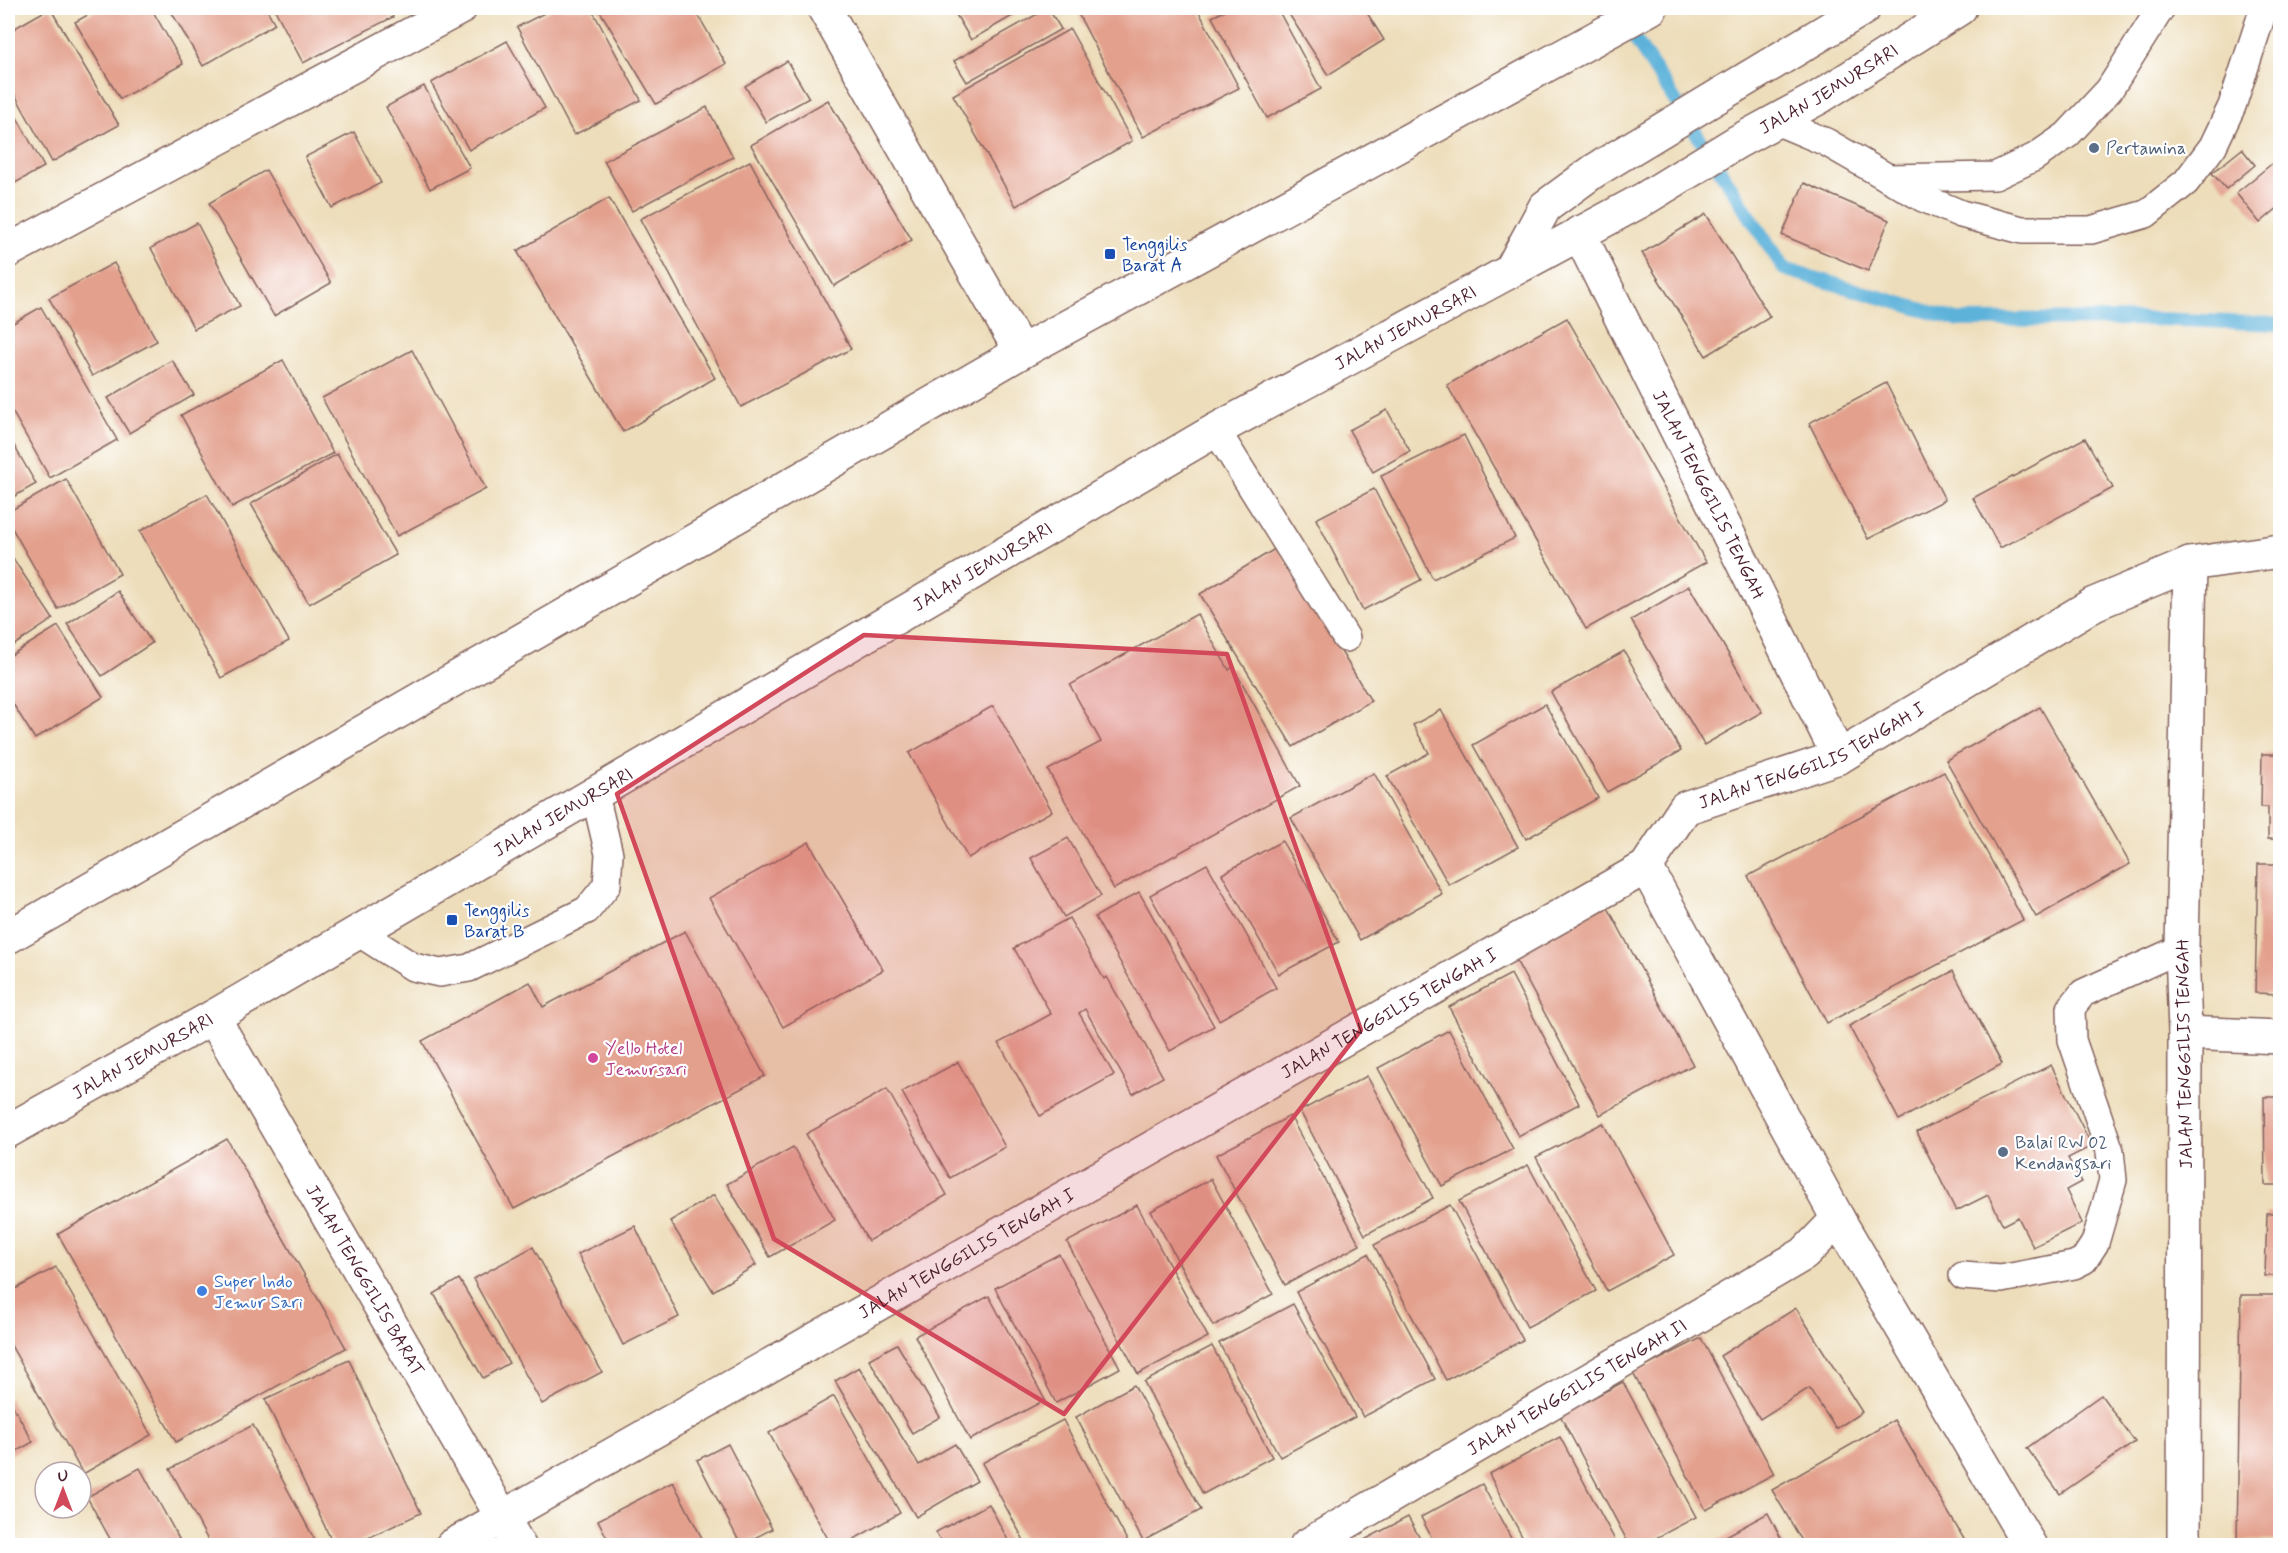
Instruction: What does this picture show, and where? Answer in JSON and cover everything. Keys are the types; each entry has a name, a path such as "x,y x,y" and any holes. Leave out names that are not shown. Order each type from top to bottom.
{"street":[{"path":"8,251 460,8"},
{"path":"824,8 1021,352"},
{"path":"8,937 1021,352 1650,8"},
{"path":"1510,270 1545,207 1594,171 1864,8"},
{"name":"JALAN JEMURSARI","path":"8,1131 213,1017 1216,430 1644,199 1960,8"},
{"name":"JALAN TENGGILIS TENGAH","path":"1579,233 1839,758"},
{"name":"JALAN TENGGILIS TENGAH I","path":"452,1545 1646,867 1684,808 1839,758 2094,604 2190,564 2280,551"},
{"name":"JALAN TENGGILIS TENGAH","path":"2184,1545 2185,1033 2182,948 2190,564"},
{"path":"1646,867 1838,1219 2031,1545"},
{"name":"JALAN TENGGILIS BARAT","path":"213,1017 519,1545"},
{"path":"2185,1033 2280,1036"},
{"name":"JALAN TENGGILIS TENGAH II","path":"1306,1545 1804,1254 1838,1219"}],"lane":[{"path":"1887,178 1995,176 2036,157 2067,135 2109,90 2161,8"},
{"path":"1776,121 1826,142 1923,198 1961,214 2022,230 2091,230 2146,214 2186,182 2213,146 2232,106 2264,8"},
{"path":"1216,430 1346,638"},
{"path":"358,932 413,967 440,973 469,968 587,910 607,885 609,854 595,795"},
{"path":"1963,1276 2001,1279 2074,1265 2084,1260 2095,1243 2113,1180 2111,1160 2072,1040 2071,1008 2083,993 2182,948"}],"highlighted area":[{"path":"864,635 1227,654 1361,1030 1064,1414 774,1239 617,794"}],"building":[{"path":"50,8 119,125 52,162 8,82 8,32"},
{"path":"100,8 151,8 183,64 120,99 75,22"},
{"path":"169,8 266,8 275,24 203,66"},
{"path":"274,8 389,8 393,17 303,63"},
{"path":"554,8 591,8 641,100 574,135 517,27"},
{"path":"598,8 694,8 726,64 656,104"},
{"path":"964,8 1026,8 971,40 955,13"},
{"path":"1048,8 1061,29 967,82 954,61"},
{"path":"1075,8 1197,8 1239,88 1143,137"},
{"path":"1230,8 1277,8 1321,89 1267,118 1212,17"},
{"path":"1285,8 1364,8 1384,40 1328,75"},
{"path":"1070,29 1132,141 1016,206 953,95"},
{"path":"507,41 545,108 469,150 431,83"},
{"path":"787,61 809,98 766,122 745,86"},
{"path":"424,86 470,168 430,189 386,107"},
{"path":"828,100 912,240 834,286 751,145"},
{"path":"8,101 44,167 8,187"},
{"path":"707,107 733,157 632,211 604,161"},
{"path":"354,132 381,183 332,208 305,157"},
{"path":"2242,149 2255,165 2226,189 2212,173"},
{"path":"2280,157 2280,206 2260,223 2236,193"},
{"path":"750,161 851,349 741,407 640,219"},
{"path":"266,170 331,283 274,316 209,203"},
{"path":"1804,183 1889,220 1868,271 1782,235"},
{"path":"609,198 715,378 623,432 517,251"},
{"path":"1706,214 1770,317 1706,356 1642,253"},
{"path":"197,223 240,306 194,329 151,248"},
{"path":"114,263 157,341 92,376 49,298"},
{"path":"41,307 117,440 50,478 8,404 8,326"},
{"path":"1567,318 1706,562 1586,629 1447,385"},
{"path":"412,350 486,489 397,536 322,398"},
{"path":"172,360 194,395 129,433 108,398"},
{"path":"283,360 333,453 232,507 181,415"},
{"path":"1886,383 1945,500 1868,539 1809,423"},
{"path":"1387,410 1410,451 1373,472 1349,430"},
{"path":"8,435 36,484 8,500"},
{"path":"1464,435 1515,538 1433,579 1381,476"},
{"path":"2085,438 2113,488 2000,548 1973,498"},
{"path":"337,454 396,555 309,604 251,504"},
{"path":"66,479 120,574 58,609 8,521 8,512"},
{"path":"1374,489 1421,580 1363,610 1316,519"},
{"path":"207,494 289,641 221,678 140,531"},
{"path":"1278,547 1371,701 1293,747 1200,594"},
{"path":"8,551 53,619 8,649"},
{"path":"1689,586 1762,712 1704,745 1631,620"},
{"path":"118,591 152,643 102,676 67,624"},
{"path":"1197,614 1229,670 1233,667 1300,786 1114,889 1048,770 1101,742 1070,685"},
{"path":"58,626 103,697 35,739 8,696 8,657"},
{"path":"1624,651 1681,751 1607,792 1551,692"},
{"path":"2279,668 2280,711 2277,711"},
{"path":"1545,704 1598,798 1526,839 1473,745"},
{"path":"993,706 1052,811 968,858 909,753"},
{"path":"2040,707 2130,864 2036,917 1946,760"},
{"path":"1441,710 1518,847 1449,885 1387,776 1429,753 1413,725"},
{"path":"2262,754 2280,754 2280,839 2268,839 2268,807 2261,807"},
{"path":"1944,772 2023,920 1827,1023 1748,876"},
{"path":"1374,773 1442,894 1360,940 1291,818"},
{"path":"1068,838 1101,896 1064,917 1031,858"},
{"path":"1282,841 1339,942 1279,974 1222,874"},
{"path":"809,842 883,970 783,1027 709,898"},
{"path":"1207,864 1276,988 1219,1020 1150,895"},
{"path":"2258,864 2280,864 2280,994 2255,993"},
{"path":"1139,892 1214,1026 1170,1051 1095,917"},
{"path":"1606,904 1693,1065 1600,1115 1512,953"},
{"path":"1069,918 1104,979 1107,977 1163,1077 1133,1094 1085,1009 1079,1013 1114,1075 1040,1116 999,1043 1051,1014 1014,948"},
{"name":"Yello Hotel Jemursari","path":"685,931 765,1076 514,1209 422,1041 530,982 543,1007"},
{"path":"1953,971 2002,1064 1899,1120 1849,1026"},
{"path":"1511,974 1579,1104 1518,1136 1449,1007"},
{"path":"1449,1030 1513,1149 1442,1186 1378,1068"},
{"path":"958,1062 1005,1147 950,1178 902,1092"},
{"name":"Balai RW 02 Kendangsari","path":"2051,1065 2092,1146 2068,1158 2081,1182 2066,1190 2082,1223 2033,1247 2018,1217 2003,1225 1988,1195 1956,1211 1917,1132"},
{"path":"1367,1076 1433,1198 1365,1235 1300,1111"},
{"path":"887,1089 947,1195 868,1241 806,1134"},
{"path":"2264,1097 2280,1097 2280,1185 2265,1185"},
{"path":"1290,1116 1360,1245 1285,1285 1216,1155"},
{"path":"1603,1123 1674,1255 1607,1291 1536,1157"},
{"name":"Super Indo Jemur Sari","path":"227,1139 346,1348 176,1442 58,1234"},
{"path":"793,1147 835,1220 770,1257 727,1184"},
{"path":"1528,1165 1596,1291 1527,1327 1459,1201"},
{"path":"1211,1179 1273,1294 1213,1326 1151,1211"},
{"path":"714,1195 756,1265 713,1291 670,1221"},
{"path":"1137,1205 1208,1337 1138,1374 1067,1242"},
{"path":"1450,1205 1523,1340 1446,1380 1374,1245"},
{"path":"2267,1213 2280,1213 2280,1276 2265,1276"},
{"path":"635,1226 679,1317 623,1345 578,1254"},
{"path":"533,1247 602,1372 542,1404 473,1279"},
{"path":"1059,1254 1120,1368 1056,1403 995,1288"},
{"path":"1368,1254 1435,1379 1363,1417 1296,1292"},
{"path":"56,1267 151,1435 93,1468 93,1460 75,1460 8,1340 8,1293"},
{"path":"459,1279 509,1363 483,1378 434,1294"},
{"path":"2241,1295 2280,1295 2280,1541 2237,1541"},
{"path":"989,1296 1045,1400 970,1440 915,1336"},
{"path":"1293,1304 1355,1417 1280,1457 1219,1343"},
{"path":"1796,1308 1862,1412 1836,1429 1809,1388 1760,1419 1720,1356"},
{"path":"1701,1338 1774,1474 1706,1510 1633,1373"},
{"path":"897,1344 940,1417 912,1433 869,1359"},
{"path":"1212,1346 1272,1457 1203,1494 1144,1382"},
{"path":"349,1360 421,1513 351,1546 334,1546 265,1399"},
{"path":"859,1367 919,1465 955,1444 977,1481 916,1517 835,1381"},
{"path":"1623,1382 1696,1517 1641,1546 1630,1546 1560,1415"},
{"path":"1134,1385 1201,1510 1143,1541 1076,1417"},
{"path":"2101,1395 2135,1442 2060,1494 2027,1448"},
{"path":"834,1396 900,1513 842,1546 832,1546 769,1433"},
{"path":"8,1397 33,1442 8,1456"},
{"path":"1063,1420 1130,1546 1027,1546 982,1463"},
{"path":"1894,1420 1968,1546 1805,1546 1772,1490"},
{"path":"253,1425 318,1546 211,1546 170,1469"},
{"path":"1560,1437 1618,1546 1527,1546 1489,1474"},
{"path":"728,1444 772,1529 741,1545 697,1460"},
{"path":"140,1468 183,1546 114,1546 93,1508 93,1494"},
{"path":"673,1482 706,1546 611,1546 598,1520"},
{"path":"1482,1484 1515,1546 1436,1546 1421,1517"},
{"path":"989,1504 1011,1546 943,1546 936,1532"},
{"path":"1768,1513 1785,1546 1708,1546"},
{"path":"1408,1517 1424,1546 1353,1546"}],"waterway":[{"path":"1615,8 1784,269 1957,320 2157,319 2280,324"}],"place":[{"name":"Pertamina","path":"2094,148"},
{"name":"Tenggilis Barat A","path":"1110,254"},
{"name":"Tenggilis Barat B","path":"452,920"},
{"name":"Yello Hotel Jemursari","path":"593,1058"},
{"name":"Balai RW 02 Kendangsari","path":"2003,1152"},
{"name":"Super Indo Jemur Sari","path":"202,1291"}]}
